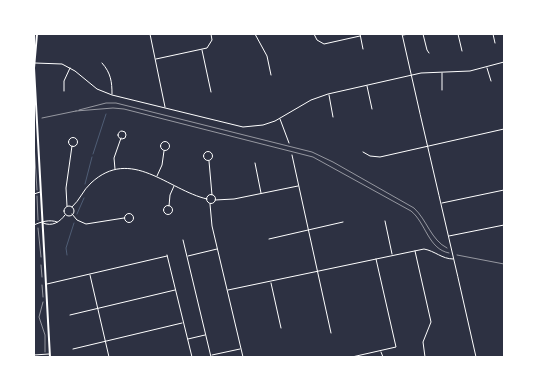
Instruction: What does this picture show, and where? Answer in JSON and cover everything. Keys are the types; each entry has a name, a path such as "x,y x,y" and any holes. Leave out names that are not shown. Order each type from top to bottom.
{"main road":[{"path":"37,34 34,64 34,99 50,356"}],"street":[{"path":"150,34 166,108"},
{"path":"156,58 209,47 212,40 211,34"},
{"path":"255,34 267,56 271,75"},
{"path":"314,34 320,43 330,43 360,35 363,49"},
{"path":"409,34 402,34 476,357"},
{"path":"424,34 429,53"},
{"path":"458,34 462,51"},
{"path":"493,34 495,43"},
{"path":"202,49 211,92"},
{"path":"34,64 56,62 70,68 96,89 112,95 243,127 263,125 280,119 310,100 328,94 411,75 430,72 470,71 504,62"},
{"path":"102,63 108,70 112,82 112,95"},
{"path":"486,67 490,81"},
{"path":"64,91 64,82 70,68"},
{"path":"442,73 442,90"},
{"path":"367,86 372,109"},
{"path":"328,94 333,117"},
{"path":"280,119 289,143"},
{"path":"363,152 370,156 380,157 504,129"},
{"path":"116,170 114,158 120,138"},
{"path":"34,143 38,141"},
{"path":"65,215 63,210 67,206 66,188 72,146"},
{"path":"157,176 162,165 164,150"},
{"path":"292,154 316,272 331,334"},
{"path":"209,161 212,195 215,200"},
{"path":"254,164 261,193"},
{"path":"72,214 74,211 72,207 90,183 116,170 137,169 157,176 191,194 206,198 212,195"},
{"path":"169,206 170,195 174,185"},
{"path":"210,204 215,200 240,198 298,185"},
{"path":"442,203 504,190"},
{"path":"34,194 40,192"},
{"path":"206,198 210,204 211,221 243,357"},
{"path":"67,206 72,207"},
{"path":"34,225 43,223 48,225 57,222 65,215 69,216 72,214"},
{"path":"72,214 77,220 86,224 124,218"},
{"path":"385,221 392,255"},
{"path":"268,238 343,222"},
{"path":"449,236 504,225"},
{"path":"183,240 211,356 241,349"},
{"path":"188,256 218,249"},
{"path":"228,290 415,250 430,250 443,258 454,259"},
{"path":"415,250 431,322 423,342 426,357"},
{"path":"47,284 167,255 191,357"},
{"path":"352,357 396,346 376,259"},
{"path":"89,274 109,357"},
{"path":"270,281 281,328"},
{"path":"70,315 176,290"},
{"path":"73,349 183,323"},
{"path":"188,339 206,335"},
{"path":"381,351 383,357"},
{"path":"34,355 46,354 50,356"},
{"path":"336,357 344,357"}],"path":[{"path":"42,118 106,104 116,103 321,155 414,208 437,241 448,248 450,254 443,252 435,246 417,216 411,211 313,157 124,110 113,108 76,111"},
{"path":"34,143 41,258"},
{"path":"455,254 504,264"},
{"path":"41,263 44,301 39,318 45,335 46,354"}],"waterway":[{"path":"93,154 106,114"},
{"path":"85,184 92,157"},
{"path":"77,214 84,198"},
{"path":"67,255 66,248 74,223"}]}
